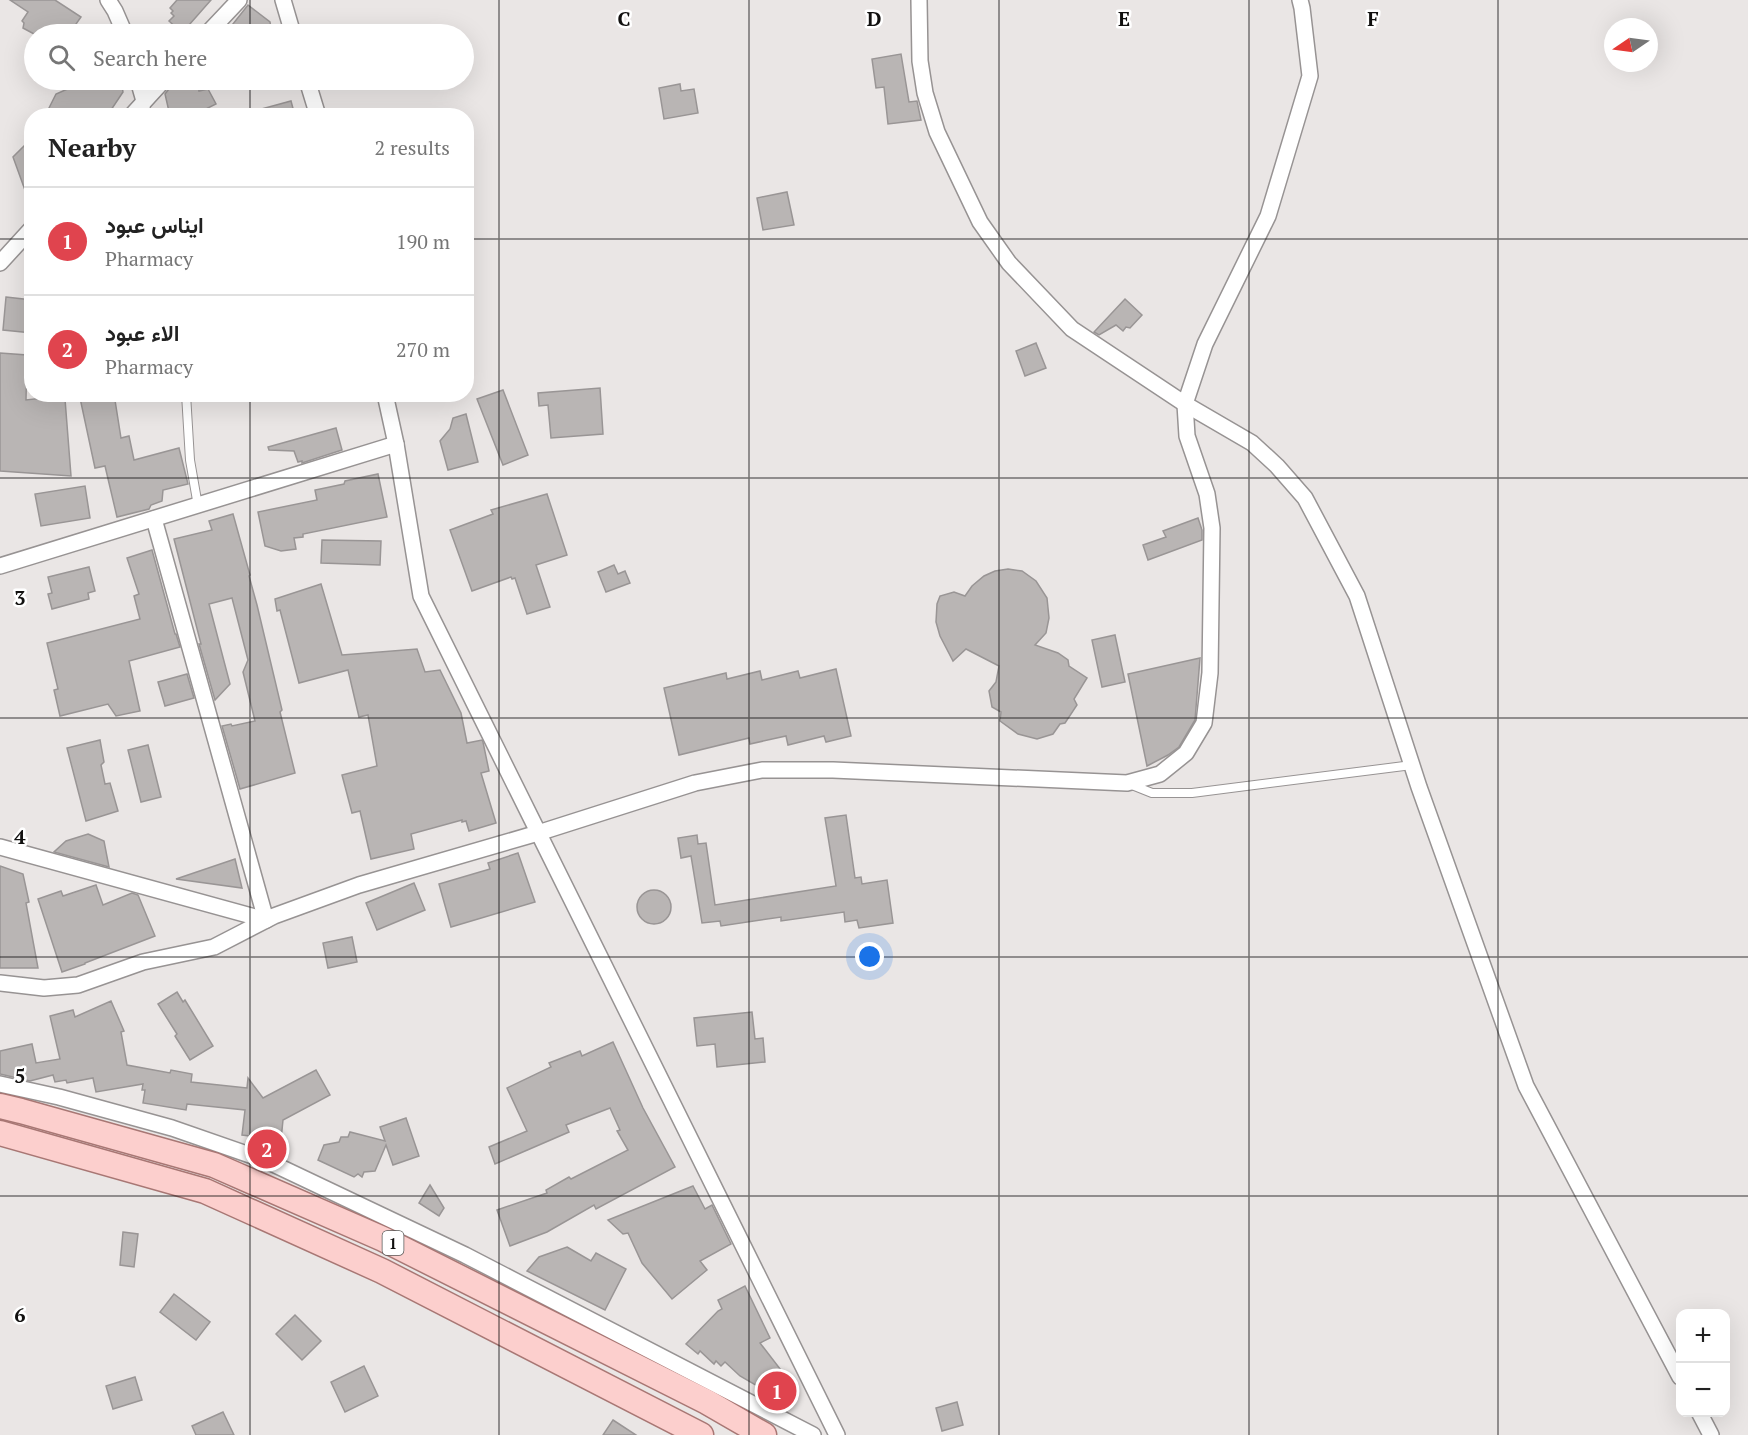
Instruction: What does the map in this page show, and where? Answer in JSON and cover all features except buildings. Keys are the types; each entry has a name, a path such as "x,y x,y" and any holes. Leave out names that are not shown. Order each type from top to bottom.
{"main road":[{"name":"1","path":"0,1106 225,1170 383,1239 707,1402 764,1435"},
{"name":"1","path":"0,1133 205,1191 382,1271 701,1435"}],"street":[{"path":"216,24 239,0"},
{"path":"283,0 290,24"},
{"path":"920,0 920,61 925,93 937,132 980,222 1008,263 1072,329 1185,404 1252,443 1277,466 1305,498 1357,596 1412,765 1526,1086 1676,1369"},
{"path":"0,983 44,988 78,985 143,962 214,947 266,920 358,885 538,833 695,783 762,770 833,770 1127,783 1160,774 1186,753 1204,723 1210,673 1212,528 1207,494 1188,436 1185,404 1205,344 1268,216 1310,76 1300,0"},
{"path":"116,4 122,24"},
{"path":"141,90 146,108"},
{"path":"146,108 158,90"},
{"path":"310,90 316,108"},
{"path":"0,263 24,237"},
{"path":"387,402 421,596 837,1435"},
{"path":"0,566 396,444"},
{"path":"154,519 266,920"},
{"path":"0,847 266,920"},
{"path":"0,1084 172,1128 267,1161 465,1255 813,1435"},
{"path":"1701,1417 1711,1435"}],"lane":[{"path":"186,402 189,460 198,506"},
{"path":"1127,783 1152,793 1192,793 1412,765"}],"place":[{"name":"الاء عبود","path":"267,1149"},
{"name":"ايناس عبود","path":"777,1391"}]}
